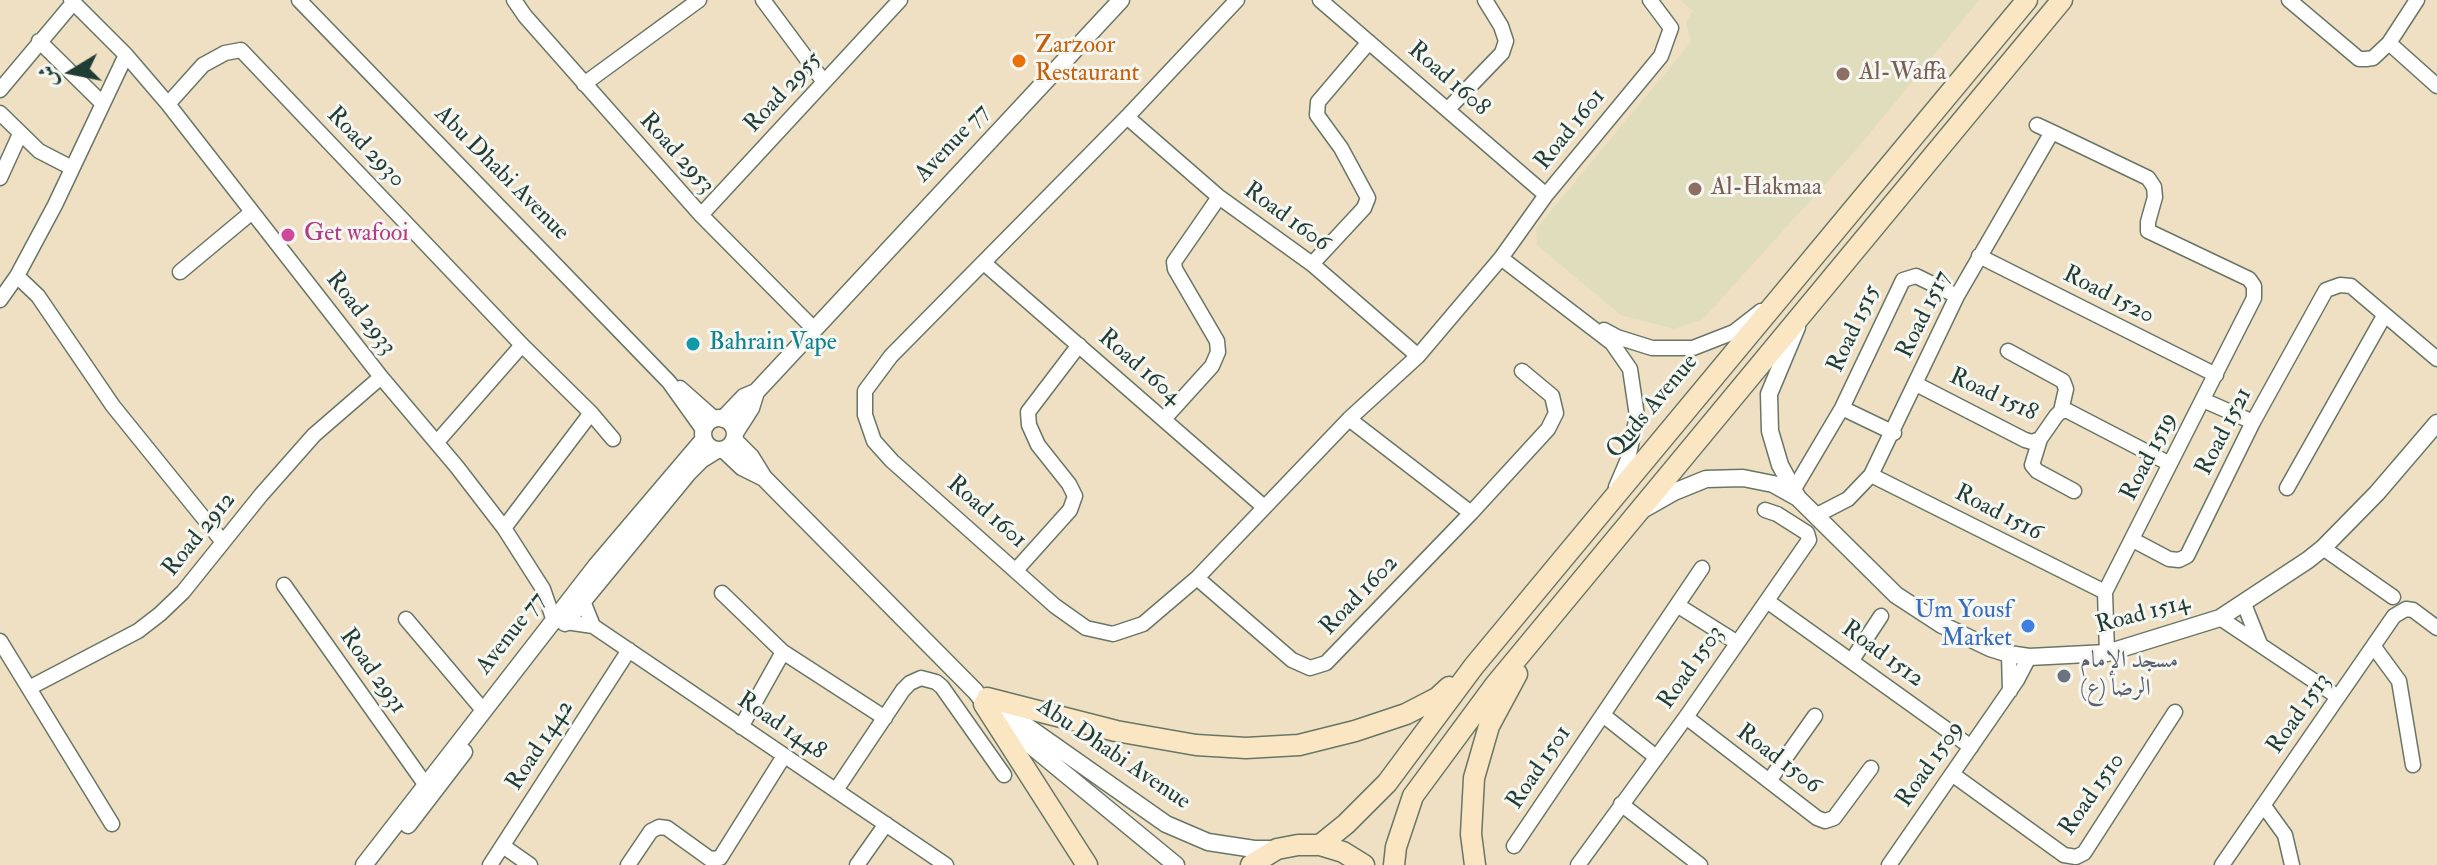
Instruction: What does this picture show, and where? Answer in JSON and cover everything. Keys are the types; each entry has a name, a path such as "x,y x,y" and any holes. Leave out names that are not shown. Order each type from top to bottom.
{"main road":[{"name":"Quds Avenue","path":"1320,845 1387,783 1474,666 1613,495 2027,0"},
{"path":"1394,865 1396,847 1413,796 1495,685 2062,0"},
{"path":"1475,865 1471,834 1474,778 1489,726 1545,625"},
{"path":"982,698 1116,731 1196,745 1246,748 1299,745 1406,714 1437,698 1474,666"},
{"path":"982,698 1087,865"},
{"path":"1251,865 1277,849 1320,845 1343,852 1364,865"}],"street":[{"name":"Abu Dhabi Avenue","path":"299,0 720,435 742,467 764,478 1022,739 1176,865"},
{"name":"Road 2953","path":"514,0 701,215 813,328"},
{"path":"584,84 699,0"},
{"path":"763,0 824,82"},
{"name":"Road 2955","path":"701,215 900,0"},
{"name":"Avenue 77","path":"364,865 483,710 720,435 751,408 756,392 1121,0"},
{"name":"Road 1601","path":"1237,0 1127,117 891,356 865,391 865,415 874,441 892,461 1055,606 1086,628 1113,634 1143,624 1197,578 1349,419 1418,356 1501,258 1546,195 1661,56 1671,28 1650,0"},
{"name":"Road 1608","path":"1320,0 1546,195"},
{"path":"1448,109 1502,53 1506,41 1485,0"},
{"path":"2289,0 2359,59 2373,58 2389,43 2408,3"},
{"path":"0,90 72,1"},
{"name":"Road 2933","path":"72,1 126,55 168,104 381,377 437,442 504,528 560,621"},
{"path":"39,41 102,103"},
{"path":"1312,264 1364,208 1368,198 1341,148 1317,115 1318,102 1369,42"},
{"path":"2389,43 2437,86"},
{"name":"Road 2930","path":"168,104 203,65 225,53 241,50 613,439"},
{"path":"0,300 17,276 126,55"},
{"path":"0,113 39,151 72,168"},
{"name":"Road 1606","path":"1127,117 1219,197 1312,264 1418,356"},
{"path":"2037,125 2052,132"},
{"name":"Road 1517","path":"1803,501 1848,499 1871,475 1894,433 1957,296 2052,132"},
{"name":"Road 1519","path":"2052,132 2148,178 2154,187 2155,197 2148,231 2249,279 2254,286 2254,298 2105,592"},
{"path":"0,178 20,134"},
{"path":"1164,419 1212,366 1218,352 1217,341 1175,269 1174,262 1219,197"},
{"path":"180,272 252,212"},
{"name":"Road 1520","path":"1979,256 2216,375"},
{"path":"1501,258 1612,343 1630,369 1637,416 1628,459 1613,495"},
{"name":"Road 1604","path":"984,263 1264,507"},
{"path":"17,276 38,296 113,406 223,542"},
{"name":"Road 1515","path":"1793,524 1842,408 1903,280 1916,276 1957,296"},
{"name":"Road 1521","path":"2133,540 2169,559 2179,560 2187,556 2253,422 2326,290 2340,285 2351,286 2384,316"},
{"path":"1582,319 1617,337 1652,348 1693,348 1734,332 1779,297"},
{"name":"Road 1514","path":"1802,313 1769,394 1770,431 1780,465 1803,501 1896,595 1942,625 2009,654 2029,657 2107,653 2220,618 2323,548 2437,423"},
{"path":"2287,488 2384,316 2437,359"},
{"path":"437,442 522,345"},
{"path":"1017,569 1070,510 1075,496 1038,445 1029,425 1028,412 1079,345"},
{"path":"2008,351 2063,381 2066,389 2061,411"},
{"name":"Road 1602","path":"1197,578 1292,660 1310,668 1326,663 1548,429 1556,413 1552,396 1522,371"},
{"name":"Road 2912","path":"29,688 149,622 183,592 320,428 381,377"},
{"name":"Road 1518","path":"1916,384 2025,440 2032,442 2040,439 2061,411 2068,411 2170,464"},
{"path":"2203,400 2253,422"},
{"path":"1842,408 1894,433"},
{"name":"Road 1514","path":"2369,499 2375,486 2437,409"},
{"path":"504,528 591,413"},
{"path":"1349,419 1471,513"},
{"path":"2040,439 2032,465 2037,471 2074,491"},
{"name":"Road 1516","path":"1871,475 2105,592"},
{"name":"Road 1514","path":"1635,513 1706,479 1726,477 1773,484 1803,501"},
{"path":"1765,510 1793,524"},
{"name":"Road 1503","path":"1578,865 1809,540 1807,533 1793,524"},
{"path":"2323,548 2393,597"},
{"name":"Road 1501","path":"1514,846 1702,568"},
{"name":"Road 2931","path":"284,585 425,784"},
{"path":"543,589 556,596 577,600 593,626"},
{"path":"2105,592 2107,653"},
{"path":"722,593 783,652 885,718"},
{"name":"Road 1512","path":"1767,601 1971,747"},
{"path":"2244,604 2260,645"},
{"path":"1677,605 1736,642"},
{"name":"Road 1513","path":"2222,865 2394,616 2406,609 2413,610 2437,628"},
{"path":"1852,660 1881,616"},
{"path":"2220,618 2338,697"},
{"path":"406,619 483,710"},
{"name":"Avenue 77","path":"378,865 560,621"},
{"name":"Road 1448","path":"560,621 593,626 946,865"},
{"path":"0,641 112,824"},
{"path":"2374,647 2399,681 2413,765"},
{"name":"Road 1442","path":"490,865 629,650"},
{"path":"741,727 783,652"},
{"path":"2009,654 2010,691"},
{"name":"Road 1509","path":"1889,865 2010,691 2029,657"},
{"path":"836,790 910,683 921,678 936,682 1004,775"},
{"name":"Abu Dhabi Avenue","path":"982,698 1166,824 1208,842 1231,847 1277,849"},
{"name":"Road 1510","path":"1952,774 2064,855 2076,857 2084,853 2175,712"},
{"name":"Road 1501","path":"1603,715 1656,757"},
{"path":"1769,781 1815,716"},
{"name":"Road 1506","path":"1686,717 1825,821 1834,818 1871,768"},
{"path":"628,865 651,831 659,827 667,828 710,859 720,858 784,756"},
{"path":"1621,804 1700,865"},
{"path":"2264,806 2285,835 2292,865"},
{"path":"857,865 886,824"},
{"path":"1471,834 1486,865"},
{"path":"503,846 530,865"}],"shaded area":[{"name":"Al-Hakmaa","path":"1680,0 1979,0 1857,149 1703,319 1674,329 1621,315 1537,245 1536,229 1691,42 1686,23 1692,11 1708,24"}],"place":[{"name":"Zarzoor Restaurant","path":"1019,61"},
{"name":"Al-Waffa","path":"1843,74"},
{"name":"Al-Hakmaa","path":"1695,189"},
{"name":"Get wafooi","path":"288,235"},
{"name":"Bahrain Vape","path":"693,344"},
{"name":"Um Yousf Market","path":"2028,626"},
{"name":"مسجد الإمام الرضا (ع)","path":"2064,676"}]}
